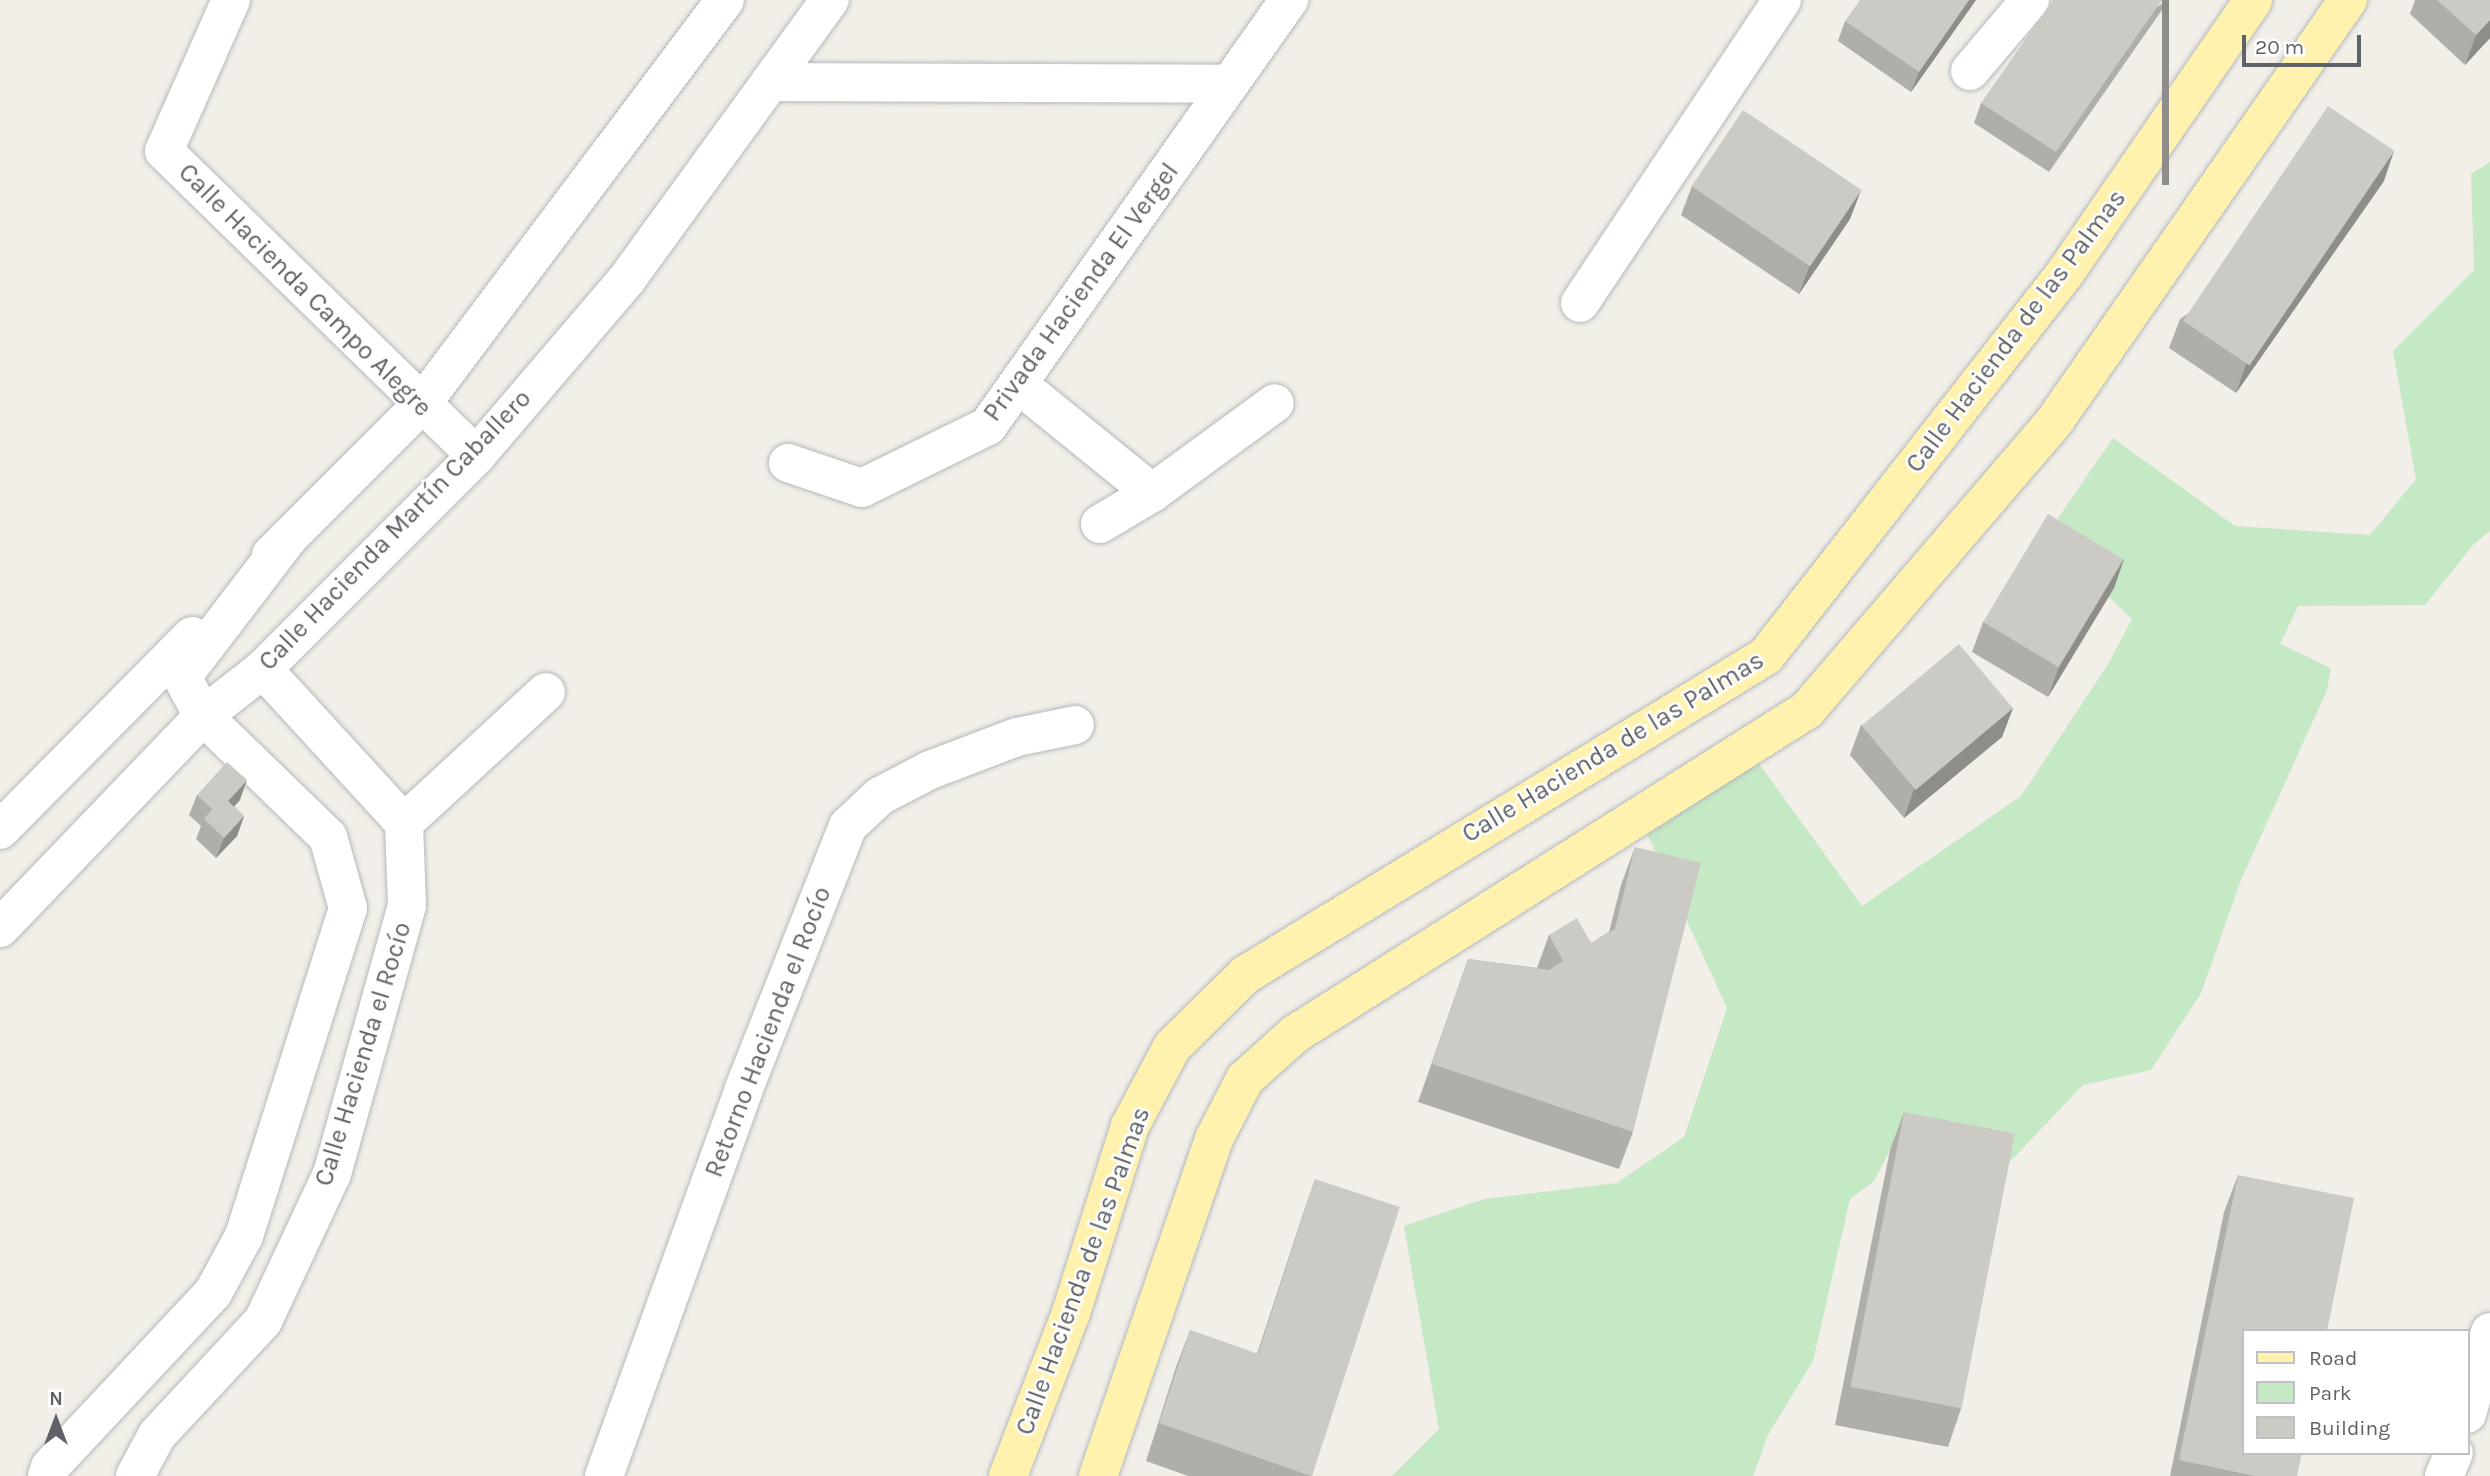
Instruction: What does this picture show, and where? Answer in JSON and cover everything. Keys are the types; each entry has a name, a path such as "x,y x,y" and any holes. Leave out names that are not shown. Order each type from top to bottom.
{"main road":[{"name":"Calle Hacienda de las Palmas","path":"1008,1476 1071,1313 1130,1126 1172,1046 1245,975 1766,656 2065,273 2253,0"},
{"path":"1098,1476 1214,1139 1244,1079 1295,1034 1807,710 2056,419 2348,0"}],"street":[{"name":"Calle Hacienda Campo Alegre","path":"231,0 164,151 476,456"},
{"path":"0,830 421,405 725,0"},
{"name":"Calle Hacienda Martín Caballero","path":"0,928 203,716 263,669 476,456 627,279 830,0"},
{"name":"Privada Hacienda El Vergel","path":"788,463 862,488 988,426 1289,0"},
{"path":"1580,303 1782,0"},
{"path":"1970,71 2029,0"},
{"path":"770,82 1229,84"},
{"path":"1018,384 1152,493"},
{"path":"1100,524 1152,493 1275,403"},
{"path":"47,1476 50,1467 213,1293 244,1236 348,908 328,836 203,716 182,677 289,537"},
{"path":"263,669 404,823 546,692"},
{"name":"Retorno Hacienda el Rocío","path":"604,1476 743,1091 848,826 880,796 930,770 1017,737 1075,725"},
{"name":"Calle Hacienda el Rocío","path":"135,1476 157,1435 263,1321 332,1174 407,905 404,823"},
{"path":"2469,1407 2490,1332"},
{"path":"2444,1476 2453,1455"}],"green space":[{"path":"2490,162 2490,531 2473,545 2425,605 2298,606 2280,644 2331,668 2327,690 2241,880 2201,993 2151,1070 2083,1085 2001,1171 1890,1150 1874,1181 1850,1199 1813,1361 1768,1435 1753,1476 1392,1476 1439,1429 1404,1226 1484,1199 1617,1183 1684,1137 1727,1008 1643,825 1755,758 1862,906 2021,796 2107,666 2132,619 2045,537 2113,438 2235,526 2370,535 2416,479 2393,351 2474,270 2471,174"}],"building":[{"path":"1860,0 1969,0 1919,72 1845,21"},
{"path":"2053,0 2162,0 2056,152 1981,103"},
{"path":"2437,0 2490,0 2490,20 2476,35"},
{"path":"2328,106 2394,151 2249,365 2183,321"},
{"path":"1743,110 1862,190 1810,266 1692,186"},
{"path":"2048,514 2123,559 2059,667 1983,622"},
{"path":"1959,644 2013,708 1916,790 1862,726"},
{"path":"227,762 247,780 228,801 244,816 224,838 204,819 212,809 197,795"},
{"path":"1635,847 1701,863 1633,1132 1432,1064 1468,959 1549,970 1563,961 1549,935 1577,918 1591,943 1615,929"},
{"path":"1904,1112 2015,1134 1961,1408 1851,1387"},
{"path":"2238,1175 2354,1198 2327,1329 2242,1329 2242,1455 2302,1455 2297,1476 2255,1476 2179,1460"},
{"path":"1315,1179 1400,1207 1311,1476 1159,1423 1190,1330 1258,1354"}]}
